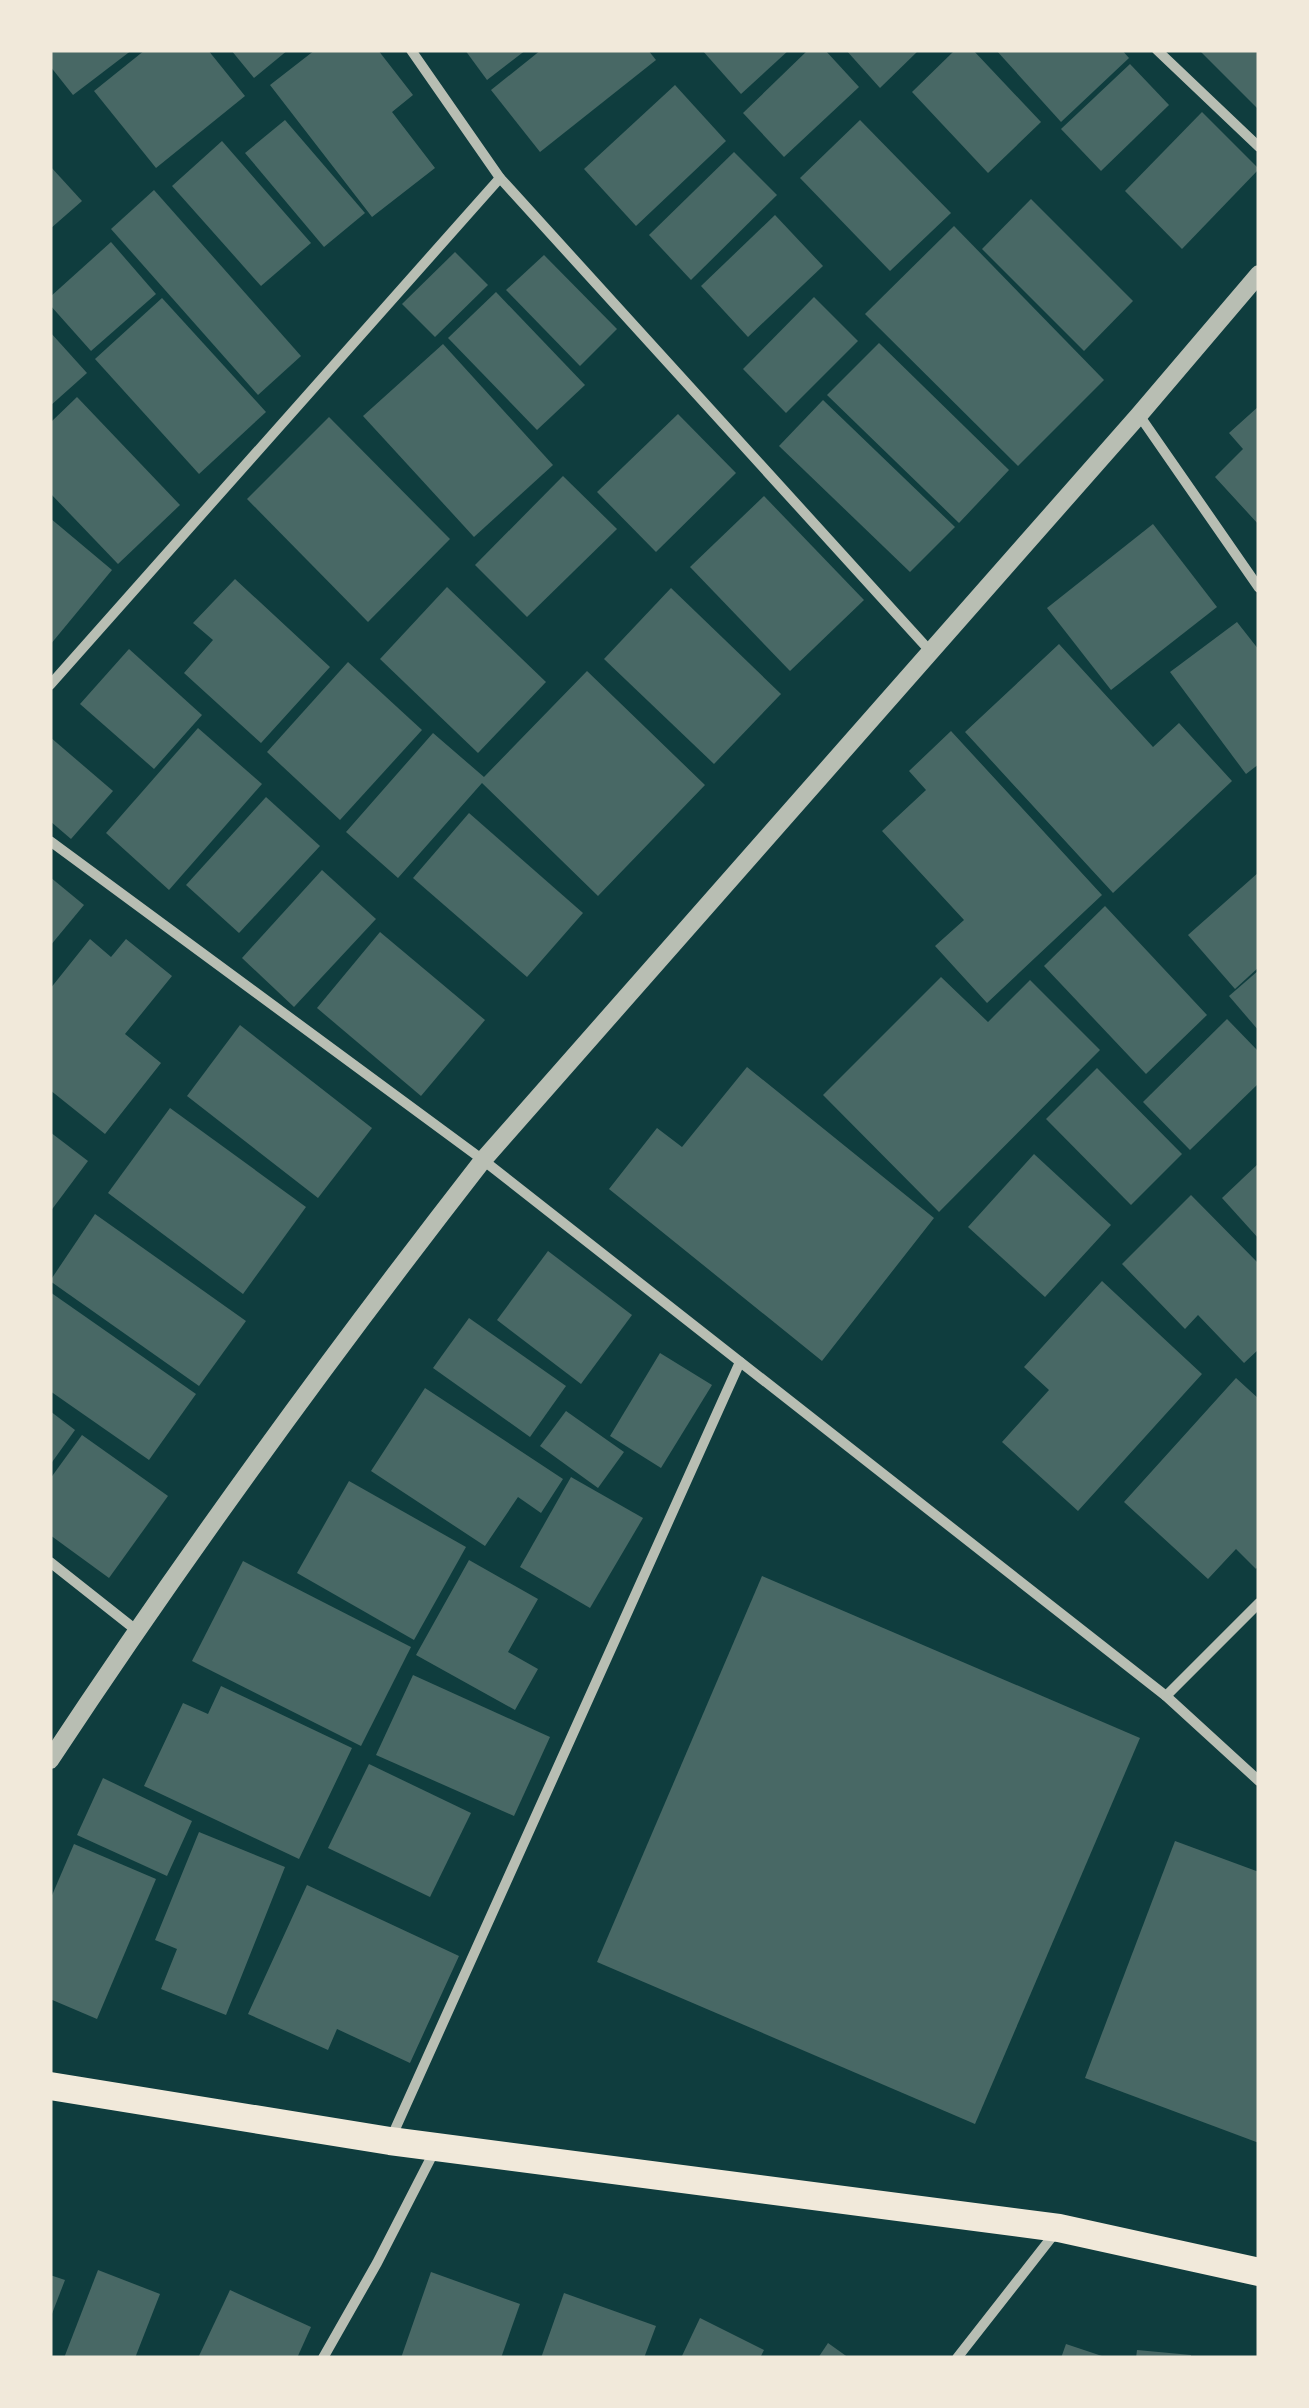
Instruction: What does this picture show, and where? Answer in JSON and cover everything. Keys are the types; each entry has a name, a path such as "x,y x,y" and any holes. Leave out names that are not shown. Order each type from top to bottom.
{"highway":[{"path":"50,2086 390,2141 1059,2228 1259,2272"}],"street":[{"path":"411,50 500,178 930,651"},
{"path":"1157,50 1259,148"},
{"path":"50,685 500,178"},
{"path":"50,1760 136,1630 388,1281 483,1160 1259,274"},
{"path":"1139,415 1259,588"},
{"path":"50,841 483,1160 1166,1696 1259,1781"},
{"path":"390,2141 740,1362"},
{"path":"50,1562 136,1630"},
{"path":"1166,1696 1259,1603"},
{"path":"323,2358 437,2146"},
{"path":"957,2358 1059,2228"}],"building":[{"path":"50,50 132,50 73,95 50,66"},
{"path":"145,50 208,50 245,96 156,168 94,91"},
{"path":"231,50 288,50 254,78"},
{"path":"315,50 378,50 413,95 392,112 435,168 372,217 270,85"},
{"path":"465,50 526,50 487,80"},
{"path":"541,50 648,50 656,60 540,152 491,90"},
{"path":"702,50 789,50 741,94"},
{"path":"808,50 825,50 859,87 784,157 743,113"},
{"path":"846,50 919,50 880,88"},
{"path":"955,50 973,50 1041,122 988,173 912,92"},
{"path":"996,50 1122,50 1129,58 1061,122"},
{"path":"1199,50 1259,50 1259,110"},
{"path":"1130,64 1169,105 1101,171 1061,129"},
{"path":"675,85 726,141 636,226 584,169"},
{"path":"1202,112 1259,169 1182,249 1125,191"},
{"path":"285,120 365,213 324,247 245,153"},
{"path":"860,120 951,213 890,271 800,178"},
{"path":"222,141 311,243 261,286 172,186"},
{"path":"734,152 777,195 691,280 649,235"},
{"path":"50,166 82,201 50,229"},
{"path":"154,190 301,356 258,395 111,229"},
{"path":"1031,199 1133,301 1084,351 982,249"},
{"path":"775,215 823,266 748,337 701,286"},
{"path":"954,226 1104,380 1018,466 865,314"},
{"path":"111,242 156,294 91,351 50,305 50,297"},
{"path":"455,252 488,285 435,337 402,304"},
{"path":"544,255 617,329 580,366 506,290"},
{"path":"496,292 585,385 537,430 448,338"},
{"path":"814,297 858,341 786,413 743,369"},
{"path":"162,298 266,412 199,474 95,359"},
{"path":"50,332 87,373 50,406"},
{"path":"879,343 1009,470 959,523 827,395"},
{"path":"443,344 553,465 474,537 363,416"},
{"path":"77,397 180,505 118,564 50,493 50,423"},
{"path":"823,400 955,527 910,572 779,446"},
{"path":"1259,406 1259,525 1215,477 1243,449 1229,433"},
{"path":"678,414 736,473 656,552 597,492"},
{"path":"329,417 450,539 368,622 247,499"},
{"path":"563,476 617,529 527,617 475,565"},
{"path":"764,496 864,600 790,671 690,567"},
{"path":"50,518 112,570 50,645"},
{"path":"1153,524 1217,607 1111,690 1047,608"},
{"path":"235,579 330,667 261,743 184,673 213,640 193,623"},
{"path":"447,587 546,682 478,753 380,659"},
{"path":"671,588 781,694 714,764 604,659"},
{"path":"1237,622 1259,650 1259,764 1246,774 1170,672"},
{"path":"1059,644 1153,747 1179,723 1232,781 1113,893 965,732"},
{"path":"129,649 202,715 154,769 80,704"},
{"path":"348,662 422,730 340,820 267,752"},
{"path":"587,671 705,785 598,896 482,783 398,878 346,832 433,733 484,777"},
{"path":"198,728 262,784 169,890 106,833"},
{"path":"951,731 1102,895 987,1003 935,946 964,920 882,831 926,790 909,771"},
{"path":"50,737 113,791 71,839 50,821"},
{"path":"266,797 320,846 239,933 186,885"},
{"path":"469,813 583,913 527,977 413,878"},
{"path":"322,870 376,919 294,1007 242,958"},
{"path":"1259,872 1259,967 1235,989 1188,935"},
{"path":"50,877 84,905 50,946"},
{"path":"1105,906 1207,1015 1146,1074 1044,966"},
{"path":"380,932 485,1020 421,1096 317,1008"},
{"path":"90,939 111,957 126,939 172,976 125,1034 161,1063 105,1134 50,1090 50,989"},
{"path":"1259,970 1259,1031 1229,996"},
{"path":"941,977 988,1022 1030,980 1100,1050 939,1212 823,1095"},
{"path":"1227,1019 1259,1052 1259,1083 1190,1150 1143,1102"},
{"path":"240,1025 372,1128 318,1198 187,1096"},
{"path":"747,1067 934,1218 822,1361 609,1189 657,1128 682,1147"},
{"path":"1097,1068 1182,1154 1131,1205 1046,1119"},
{"path":"170,1108 306,1207 243,1294 108,1193"},
{"path":"50,1132 88,1161 50,1212"},
{"path":"1034,1154 1111,1225 1045,1297 968,1227"},
{"path":"1259,1163 1259,1239 1222,1198"},
{"path":"1191,1195 1259,1264 1259,1349 1244,1363 1198,1315 1185,1329 1122,1264"},
{"path":"95,1214 246,1321 199,1386 50,1281"},
{"path":"548,1251 632,1315 581,1384 497,1320"},
{"path":"1102,1281 1202,1374 1078,1511 1002,1442 1049,1390 1024,1367"},
{"path":"50,1292 196,1394 149,1460 50,1391"},
{"path":"469,1318 566,1386 530,1437 433,1368"},
{"path":"660,1353 712,1385 661,1468 610,1436"},
{"path":"1236,1378 1259,1399 1259,1565 1256,1569 1236,1549 1208,1579 1124,1502"},
{"path":"425,1388 563,1479 541,1513 518,1497 485,1546 371,1471"},
{"path":"50,1411 75,1430 50,1465"},
{"path":"566,1411 624,1452 598,1488 540,1446"},
{"path":"82,1435 168,1496 109,1578 50,1535 50,1479"},
{"path":"571,1477 643,1518 590,1608 520,1567"},
{"path":"349,1481 466,1547 414,1640 297,1573"},
{"path":"469,1560 538,1599 508,1652 538,1669 515,1710 416,1655"},
{"path":"243,1561 411,1647 361,1746 192,1661"},
{"path":"762,1576 1140,1738 975,2124 597,1962"},
{"path":"413,1675 550,1737 514,1816 376,1755"},
{"path":"221,1686 352,1748 299,1859 144,1786 183,1703 208,1714"},
{"path":"369,1764 471,1813 430,1897 328,1848"},
{"path":"103,1778 192,1821 167,1876 77,1835"},
{"path":"199,1832 285,1867 226,2015 161,1989 177,1949 155,1940"},
{"path":"1175,1841 1259,1872 1259,2143 1085,2078"},
{"path":"74,1844 156,1879 97,2019 50,1999 50,1900"},
{"path":"307,1885 459,1956 410,2063 337,2029 328,2050 248,2014"},
{"path":"98,2270 160,2294 135,2358 64,2358"},
{"path":"431,2272 520,2304 501,2358 401,2358"},
{"path":"50,2275 65,2280 50,2319"},
{"path":"230,2290 311,2327 297,2358 198,2358"},
{"path":"564,2293 656,2326 644,2358 541,2358"},
{"path":"700,2318 764,2350 760,2358 681,2358"},
{"path":"828,2343 849,2358 818,2358"},
{"path":"1066,2344 1105,2357 1105,2358 1061,2358"},
{"path":"1137,2350 1191,2355 1191,2358 1136,2358"}]}
